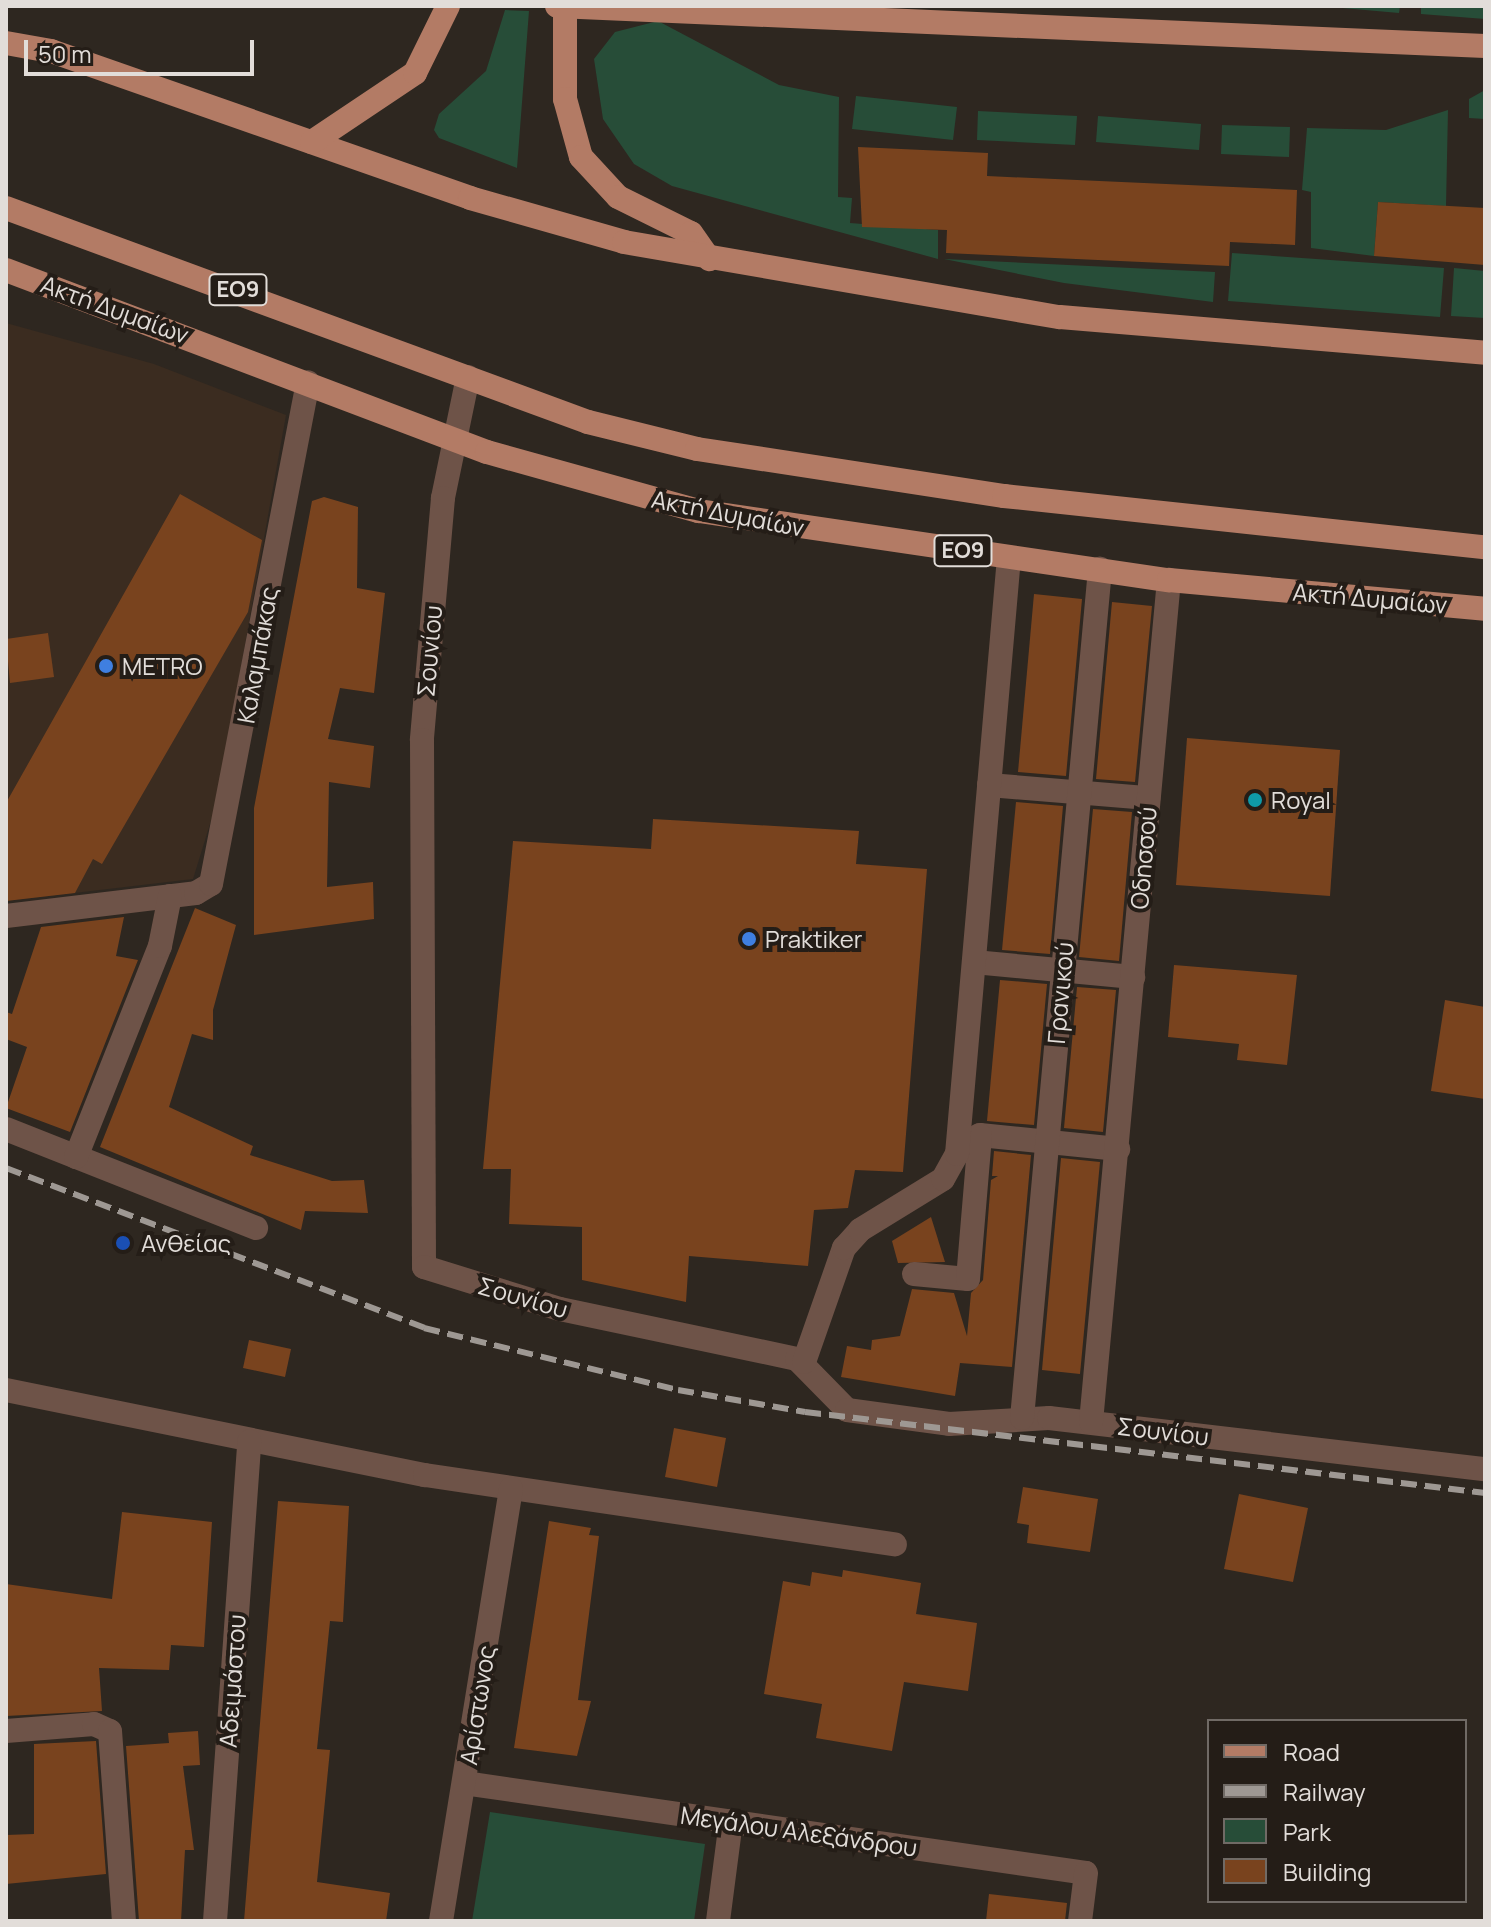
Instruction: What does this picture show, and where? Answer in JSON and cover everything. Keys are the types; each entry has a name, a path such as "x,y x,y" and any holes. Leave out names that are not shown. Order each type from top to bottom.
{"main road":[{"path":"312,142 415,73 448,6"},
{"path":"557,6 1485,46"},
{"path":"565,7 565,99 581,157 618,197 691,233 709,259"},
{"path":"6,43 51,51 470,198 709,259 1137,326 1485,353"},
{"name":"ΕΟ9","path":"6,208 588,422 769,462 1157,515 1485,547"},
{"name":"Ακτή Δυμαίων","path":"6,270 452,439 699,511 1169,580 1485,609"}],"street":[{"name":"Σουνίου","path":"468,377 452,439 420,794 424,1267 560,1309 804,1362 847,1410 949,1424 1022,1418 1091,1422 1485,1469"},
{"name":"Καλαμπάκας","path":"6,916 206,889 217,868 308,382"},
{"path":"804,1362 844,1248 943,1179 958,1148 1009,557"},
{"name":"Γρανικού","path":"1022,1418 1100,569"},
{"name":"Οδησσού","path":"1091,1422 1169,580"},
{"path":"989,785 1148,798"},
{"path":"76,1157 160,946 170,896"},
{"path":"974,962 1133,977"},
{"path":"6,1129 256,1228"},
{"path":"958,1148 980,1135 1118,1149"},
{"path":"914,1274 968,1279 980,1135"},
{"path":"6,1390 249,1441 511,1489 895,1544"},
{"name":"Αδειμάστου","path":"215,1921 249,1441"},
{"name":"Αρίστωνος","path":"441,1921 511,1489"},
{"path":"6,1731 94,1724 110,1731 124,1921"},
{"name":"Μεγάλου Αλεξάνδρου","path":"464,1783 1086,1873 1080,1921"},
{"path":"718,1921 731,1821"}],"shaded area":[{"path":"6,323 154,364 286,415 217,801 193,879 6,901"}],"green space":[{"path":"1320,6 1400,6 1399,13"},
{"path":"1421,6 1485,6 1485,19 1421,14"},
{"path":"505,10 529,11 517,168 439,138 434,130 439,114 486,71"},
{"path":"658,21 779,85 839,97 838,197 852,198 850,223 938,230 938,259 672,186 634,164 603,119 594,59 615,32"},
{"path":"1485,90 1485,119 1469,118 1469,99"},
{"path":"856,96 957,107 953,140 852,129"},
{"path":"1448,110 1446,206 1378,202 1374,256 1311,248 1311,192 1302,190 1307,128 1386,130"},
{"path":"978,111 1077,116 1075,145 977,140"},
{"path":"1098,116 1201,124 1199,150 1096,142"},
{"path":"1222,125 1290,127 1289,157 1221,154"},
{"path":"1232,253 1444,268 1440,317 1228,301"},
{"path":"944,259 1215,272 1213,302 1064,283"},
{"path":"1454,268 1485,271 1485,318 1451,316"},
{"path":"490,1812 705,1844 694,1921 472,1921"}],"building":[{"path":"858,147 988,153 987,176 1297,190 1295,245 1230,242 1229,266 946,253 947,230 862,227"},
{"path":"1378,202 1485,208 1485,265 1374,256"},
{"path":"180,494 262,540 248,612 102,864 93,859 75,893 6,901 6,803"},
{"path":"324,497 358,507 357,588 385,593 374,693 340,688 328,739 374,746 370,788 329,782 327,887 373,882 374,919 254,935 254,808 312,501"},
{"path":"1034,594 1082,599 1066,776 1018,772"},
{"path":"1112,602 1152,606 1135,782 1096,779"},
{"path":"48,633 54,677 10,683 6,639"},
{"path":"1187,738 1340,750 1330,896 1176,885"},
{"path":"1016,802 1063,806 1050,954 1002,950"},
{"path":"1093,809 1132,812 1119,961 1079,957"},
{"path":"653,819 859,831 856,864 927,869 903,1172 855,1170 848,1208 814,1210 808,1266 689,1256 686,1302 582,1280 582,1227 509,1224 511,1169 483,1169 513,841 651,849"},
{"path":"195,908 236,925 213,1010 213,1040 192,1034 169,1107 253,1146 250,1155 332,1181 364,1180 368,1213 305,1211 301,1230 100,1147"},
{"path":"124,917 116,956 138,960 70,1132 6,1108 27,1047 6,1039 6,1012 12,1014 41,927"},
{"path":"1174,965 1297,975 1287,1065 1237,1060 1239,1044 1168,1037"},
{"path":"1000,980 1047,984 1034,1125 987,1121"},
{"path":"1077,987 1116,990 1103,1132 1064,1128"},
{"path":"1445,1000 1485,1007 1485,1099 1431,1091"},
{"path":"994,1151 1031,1155 1012,1367 960,1363 955,1396 841,1377 847,1346 871,1350 872,1340 900,1336 912,1289 954,1293 967,1336 971,1293 983,1280 991,1180 998,1176 992,1176"},
{"path":"1061,1158 1100,1162 1080,1374 1042,1370"},
{"path":"931,1217 945,1262 898,1263 892,1241"},
{"path":"249,1340 291,1349 285,1377 243,1368"},
{"path":"674,1428 726,1438 717,1487 665,1477"},
{"path":"1023,1487 1098,1499 1090,1552 1027,1543 1029,1525 1017,1523"},
{"path":"1239,1494 1308,1508 1293,1582 1224,1569"},
{"path":"278,1501 349,1506 343,1622 330,1621 317,1749 330,1750 317,1882 390,1893 386,1921 244,1921"},
{"path":"122,1512 212,1522 204,1647 171,1645 169,1670 99,1668 102,1711 6,1716 6,1584 112,1599"},
{"path":"549,1521 591,1528 589,1535 599,1536 578,1700 591,1701 577,1756 514,1748"},
{"path":"843,1570 921,1583 916,1614 977,1623 968,1691 904,1682 892,1751 816,1738 822,1704 764,1694 783,1581 810,1586 812,1572 842,1577"},
{"path":"198,1731 200,1765 183,1766 194,1850 185,1850 181,1921 139,1921 126,1746 169,1743 168,1733"},
{"path":"96,1741 106,1874 6,1884 6,1835 34,1834 34,1744"},
{"path":"989,1894 1067,1903 1065,1921 986,1921"}],"railway":[{"path":"6,1168 424,1328 678,1390 805,1412 1485,1493"}],"place":[{"name":"METRO","path":"106,666"},
{"name":"Royal","path":"1255,800"},
{"name":"Praktiker","path":"749,939"},
{"name":"Ανθείας","path":"123,1243"}]}
